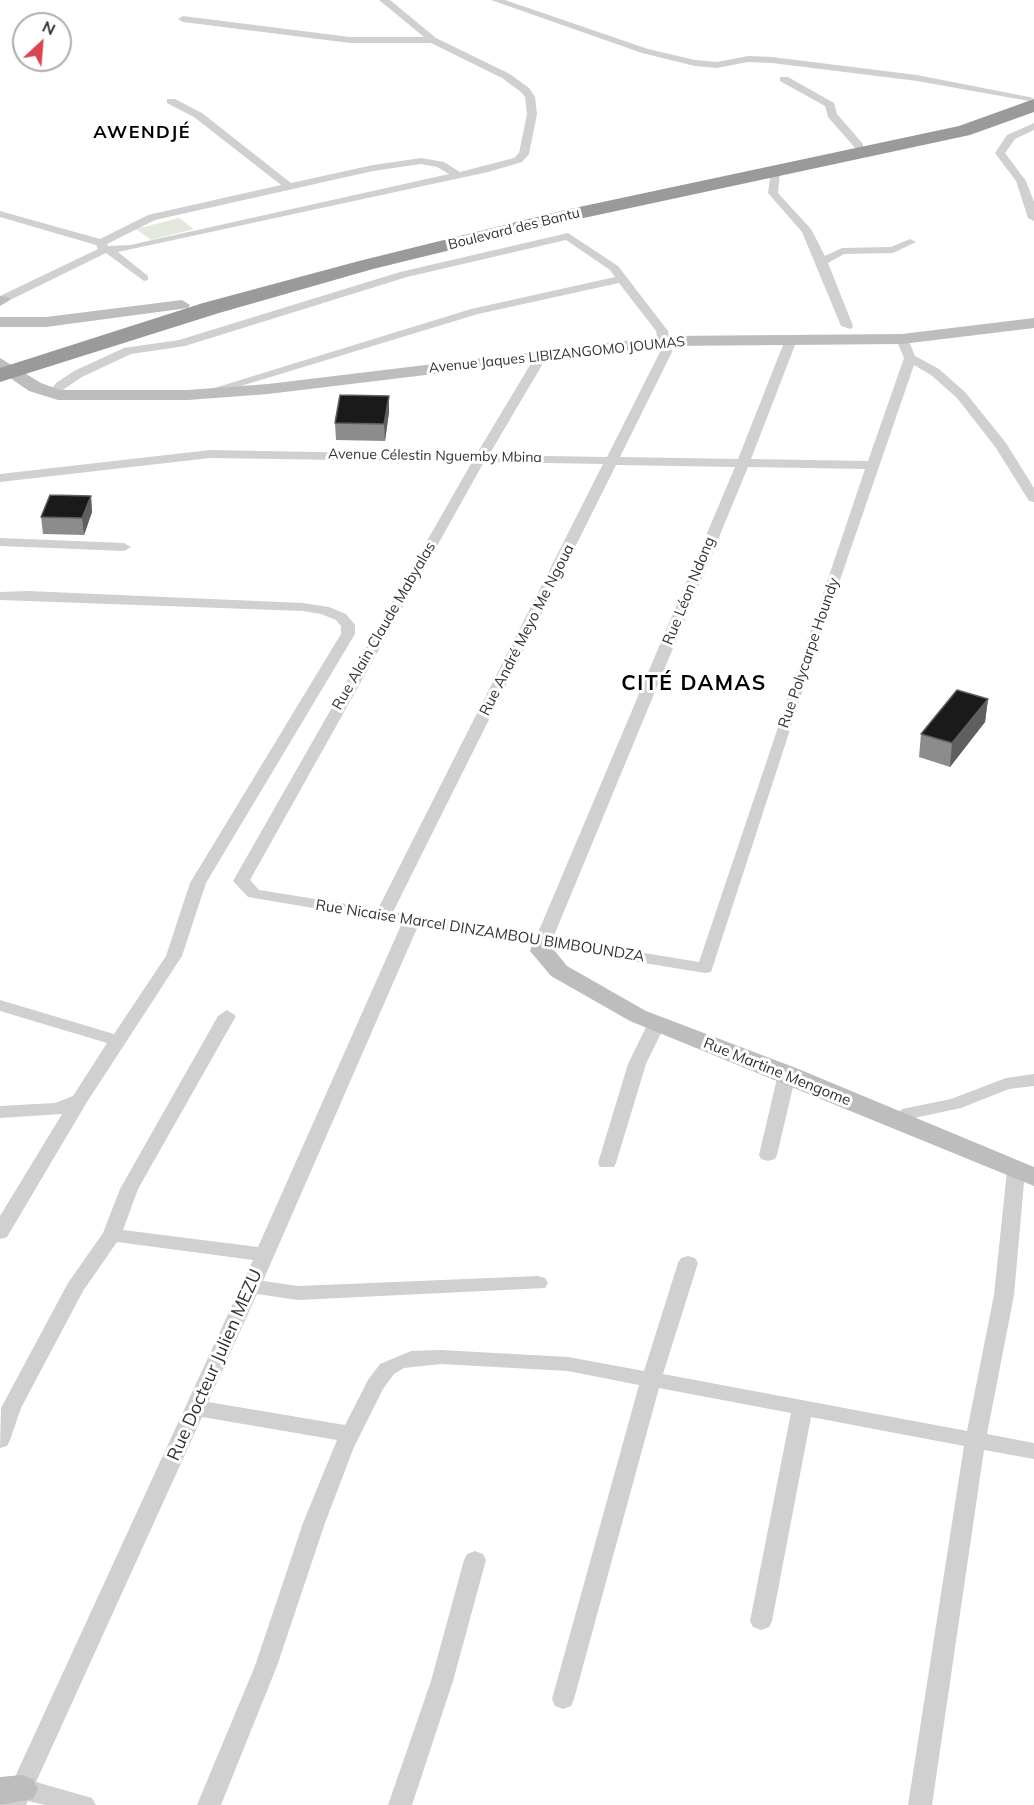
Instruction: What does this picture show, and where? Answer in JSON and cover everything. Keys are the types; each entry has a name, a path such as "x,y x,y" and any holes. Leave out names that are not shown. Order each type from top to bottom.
{"highway":[{"name":"Boulevard des Bantu","path":"0,362 182,304 329,262 589,199 950,126 1032,99"},
{"name":"Boulevard des Bantu","path":"0,375 271,290 565,216 775,173 963,130 1004,118 1032,99"},
{"path":"568,236 624,219 672,195"},
{"path":"128,351 173,340 266,296 271,290"}],"main road":[{"path":"0,322 46,322 182,304"},
{"name":"Avenue Jaques LIBIZANGOMO JOUMAS","path":"0,362 32,386 117,396 201,394 666,341 902,339 1034,322"},
{"name":"Rue Martine Mengome","path":"543,942 542,951 546,960 570,979 656,1025 787,1074 1025,1174"}],"street":[{"path":"1,301 106,248 507,164 524,154 532,114 530,97 517,83 506,76 433,40 384,0"},
{"path":"496,0 617,42 695,63 717,64 748,59 772,60 916,78 1032,99"},
{"path":"183,19 359,41 433,40"},
{"path":"784,79 830,105 832,115 859,146"},
{"path":"171,101 205,120 290,187"},
{"path":"1033,215 1021,181 1000,151 1011,137 1034,126"},
{"path":"106,248 126,228 152,218 408,161 440,164 458,175"},
{"path":"775,173 773,193 807,231 848,326"},
{"path":"0,214 106,248 144,278"},
{"path":"173,340 404,274 568,236 614,268 624,278 666,341"},
{"path":"822,262 842,251 893,250 910,242"},
{"path":"201,394 475,311 624,278"},
{"path":"902,339 910,358 935,372 961,395 1000,446 1034,498"},
{"name":"Rue Léon Ndong","path":"543,942 742,463 790,340"},
{"name":"Rue André Meyo Me Ngoua","path":"382,917 666,352 666,341"},
{"path":"63,389 92,369 128,351"},
{"name":"Rue Alain Claude Mabyalas","path":"254,894 241,881 481,457 536,366 532,357"},
{"name":"Rue Polycarpe Houndy","path":"705,968 872,465 910,358"},
{"name":"Avenue Célestin Nguemby Mbina","path":"0,478 210,454 872,465"},
{"path":"0,542 124,547"},
{"path":"0,596 28,595 303,607 324,610 341,617 348,625 348,634 198,883 174,956 79,1100 0,1233"},
{"name":"Rue Nicaise Marcel DINZAMBOU BIMBOUNDZA","path":"254,894 411,922 705,968"},
{"name":"Rue Docteur Julien MEZU","path":"12,1795 196,1408 411,922"},
{"path":"0,1005 119,1041"},
{"path":"0,1440 11,1408 75,1288 112,1234 129,1189 227,1016"},
{"path":"607,1163 637,1064 656,1025"},
{"path":"768,1155 787,1074"},
{"path":"900,1121 908,1113 955,1104 1006,1084 1034,1080"},
{"path":"0,1112 57,1109 79,1100"},
{"path":"920,1805 975,1440 1025,1174"},
{"path":"112,1234 264,1255"},
{"path":"563,1698 651,1380 688,1263"},
{"path":"251,1286 298,1293 538,1283"},
{"path":"209,1805 266,1666 314,1523 350,1434 375,1385 387,1369 411,1358 476,1358 567,1364 803,1406 1034,1452"},
{"path":"761,1621 803,1406"},
{"path":"196,1408 350,1434"},
{"path":"400,1805 442,1681 475,1560"},
{"path":"12,1795 84,1805"}],"shaded area":[{"path":"179,218 194,229 151,240 136,229"}],"building":[{"path":"340,395 389,396 384,424 335,423"},
{"path":"50,495 91,496 82,518 41,517"},
{"path":"957,690 988,699 952,743 921,734"}],"district":[{"name":"AWENDJÉ","path":"142,133"},
{"name":"CITÉ DAMAS","path":"694,684"}]}
